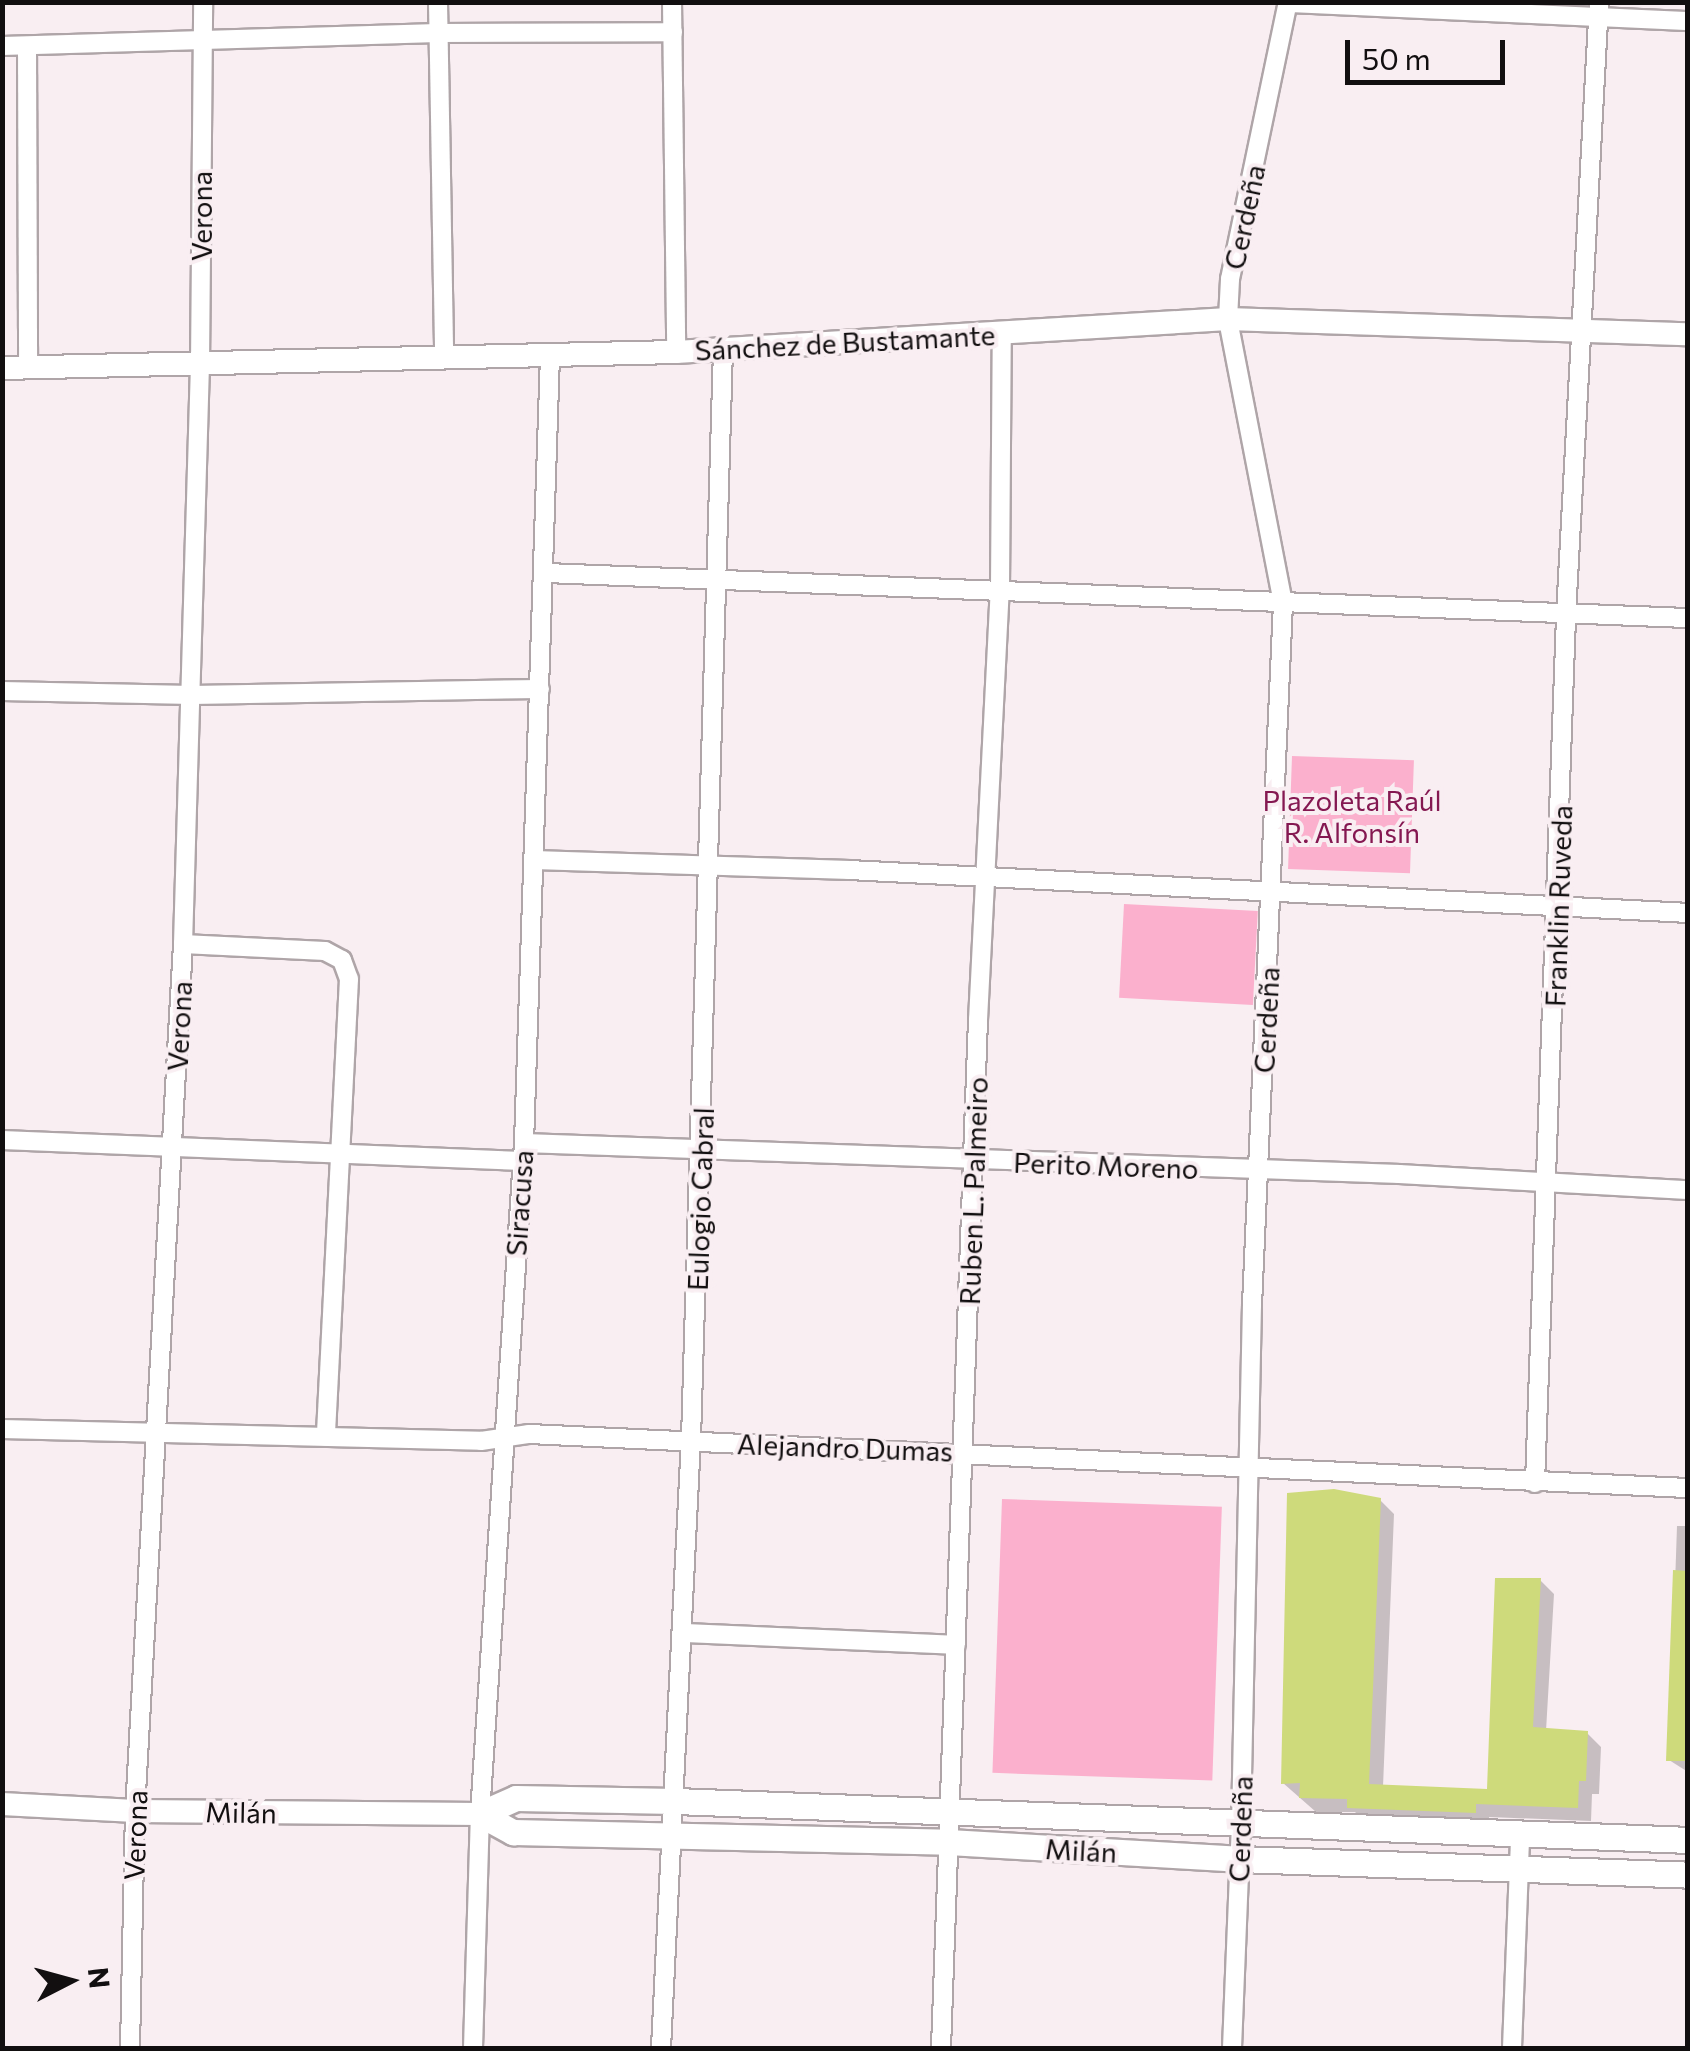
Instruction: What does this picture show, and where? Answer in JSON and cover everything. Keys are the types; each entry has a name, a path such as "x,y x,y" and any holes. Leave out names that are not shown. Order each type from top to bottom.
{"main road":[{"name":"Milán","path":"480,1814 516,1798 1688,1840"},
{"name":"Milán","path":"480,1814 513,1832 948,1842 1238,1859 1688,1875"}],"street":[{"name":"Verona","path":"130,2048 135,1810 184,944 200,365 203,2"},
{"path":"438,2 444,358"},
{"path":"672,2 676,352"},
{"path":"1288,3 1599,10 1688,21"},
{"name":"Cerdeña","path":"1232,2048 1258,1171 1284,603 1228,319 1230,279 1288,3"},
{"name":"Franklin Ruveda","path":"1536,1483 1559,906 1566,615 1599,10"},
{"path":"2,46 438,33 673,32"},
{"path":"27,46 28,367"},
{"name":"Sánchez de Bustamante","path":"2,368 676,352 1228,319 1688,334"},
{"name":"Ruben L. Palmeiro","path":"942,2048 973,1160 1000,589 1002,333"},
{"name":"Eulogio Cabral","path":"660,2048 683,1633 702,1152 723,349"},
{"name":"Siracusa","path":"472,2048 480,1814 523,1152 546,573 550,356"},
{"path":"546,573 1688,618"},
{"path":"2,691 192,696 540,689"},
{"path":"536,860 986,877 1272,895 1688,912"},
{"path":"184,944 325,951 342,960 349,979 326,1436"},
{"name":"Perito Moreno","path":"2,1140 342,1154 702,1152 973,1160 1688,1190"},
{"name":"Alejandro Dumas","path":"2,1429 502,1439 529,1434 963,1451 1688,1488"},
{"path":"683,1633 956,1645"},
{"name":"Milán","path":"2,1804 135,1810 480,1814"},
{"path":"1512,2048 1520,1834"}],"green space":[{"name":"Plazoleta Raúl R. Alfonsín","path":"1292,756 1414,760 1410,873 1288,869"},
{"path":"1124,904 1258,911 1253,1005 1119,998"},
{"path":"1002,1499 1222,1507 1212,1781 992,1773"}],"building":[{"path":"1334,1489 1381,1498 1369,1784 1487,1789 1495,1578 1541,1578 1533,1727 1588,1731 1586,1781 1579,1781 1578,1808 1476,1804 1476,1813 1347,1808 1347,1799 1299,1798 1300,1783 1281,1784 1287,1493"},
{"path":"1673,1570 1688,1571 1688,1761 1666,1761"}]}
